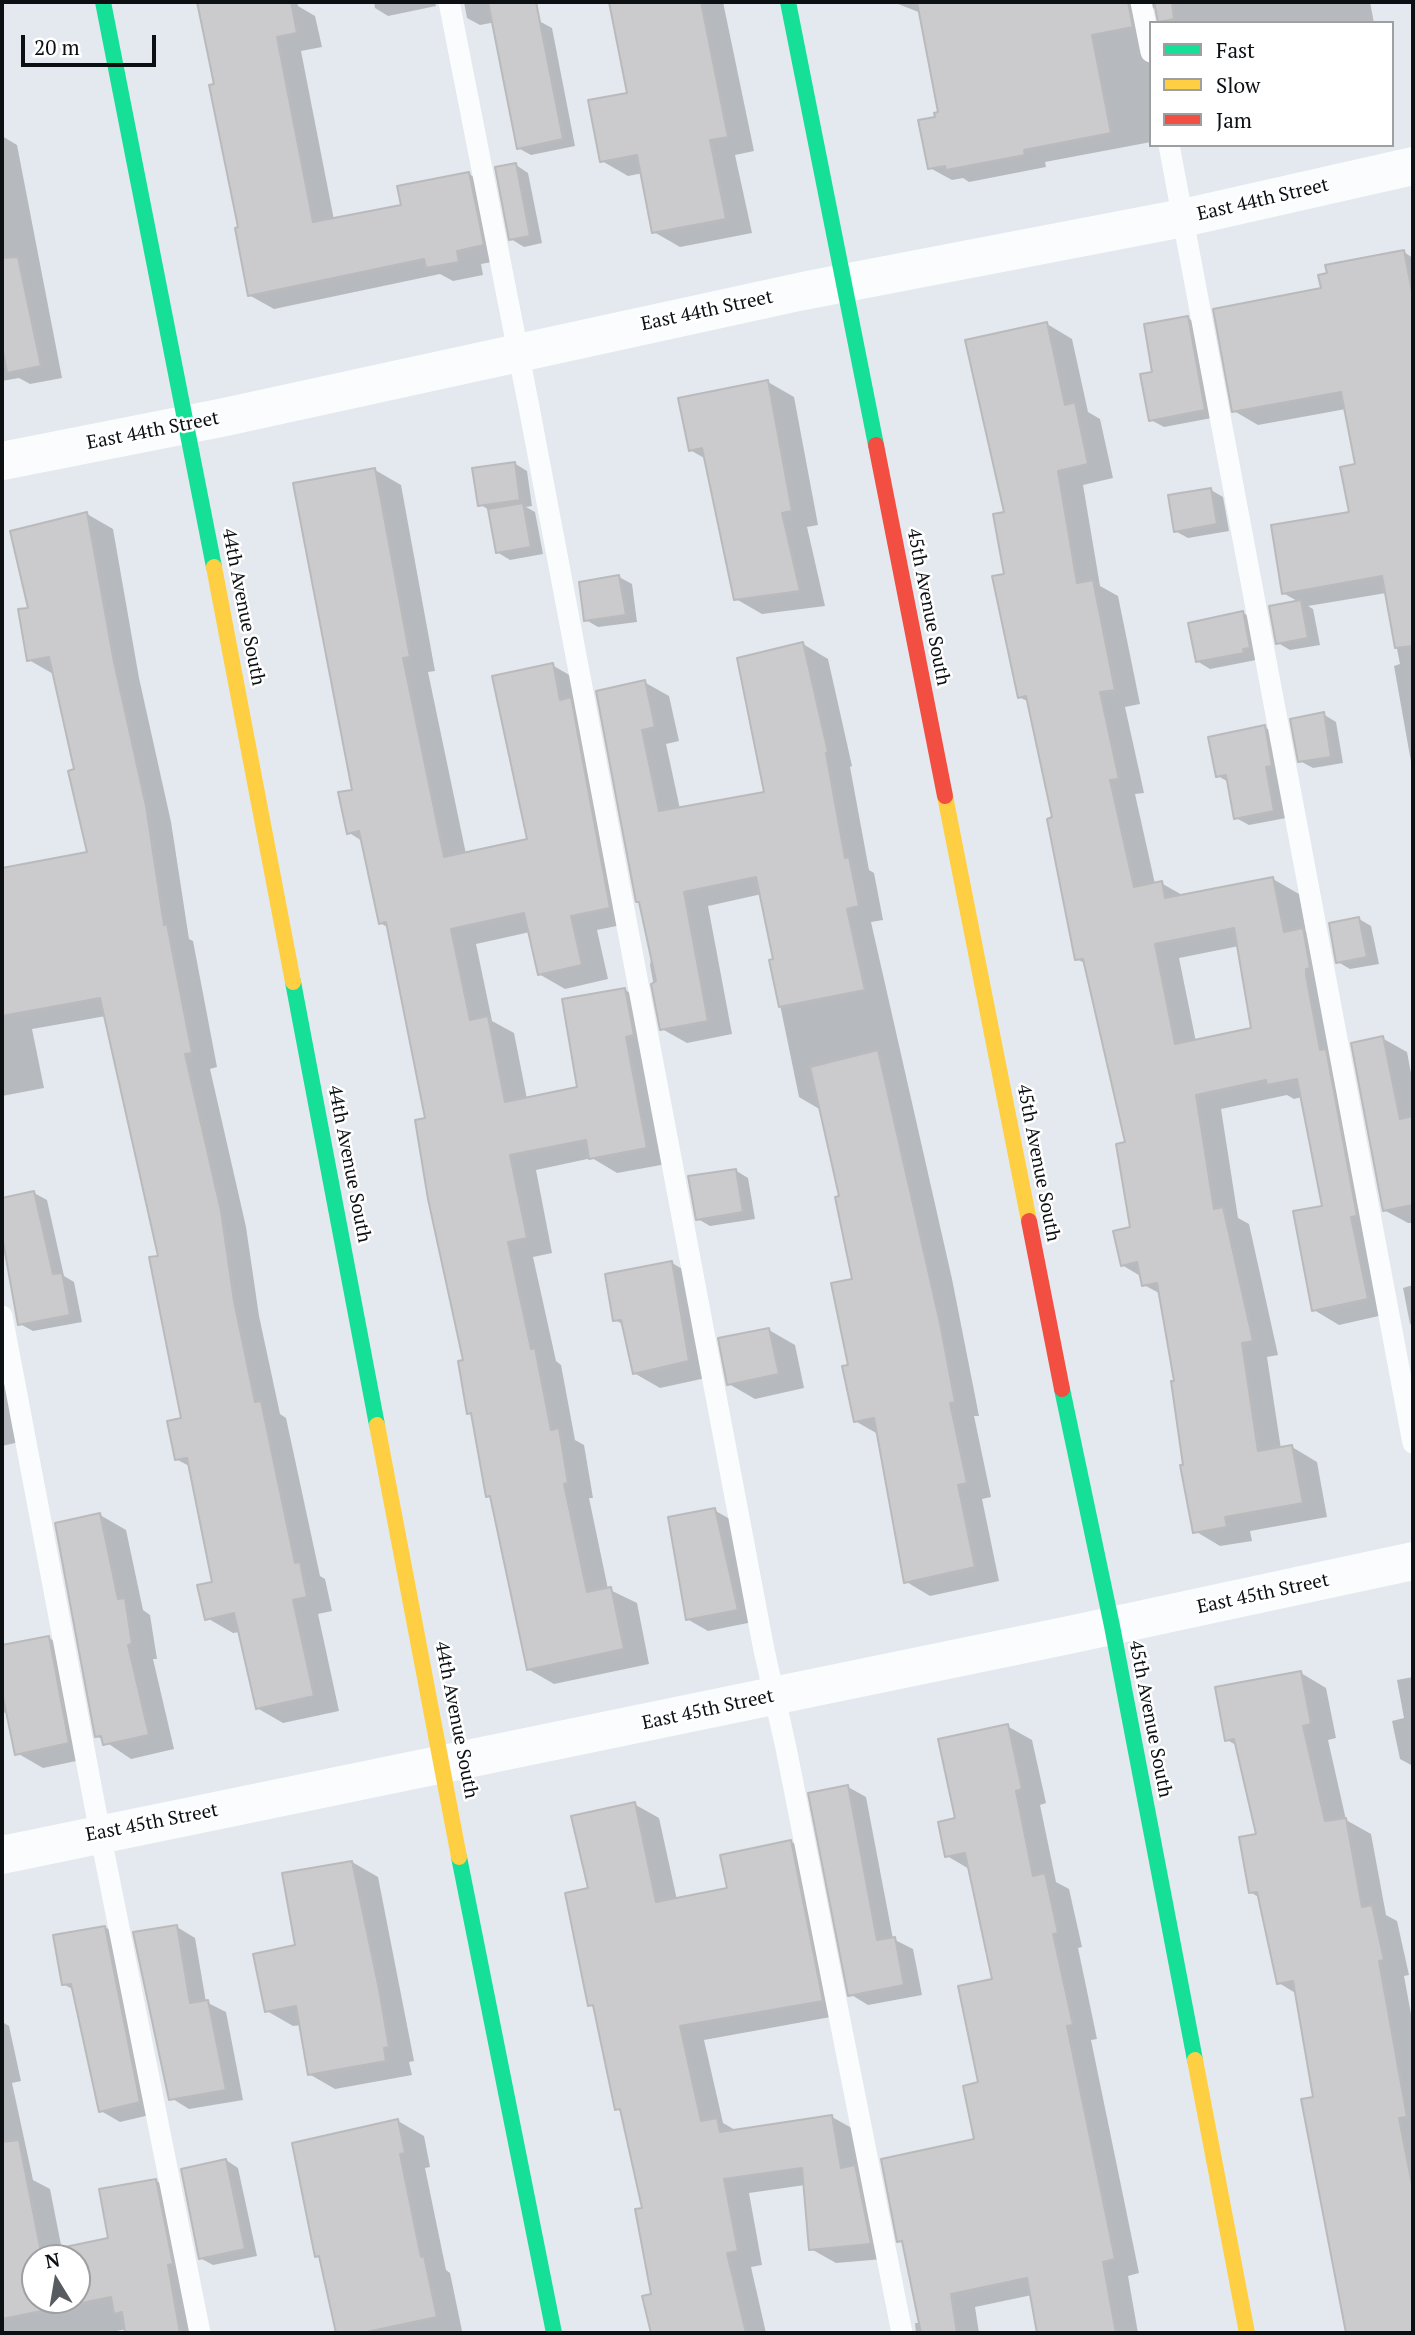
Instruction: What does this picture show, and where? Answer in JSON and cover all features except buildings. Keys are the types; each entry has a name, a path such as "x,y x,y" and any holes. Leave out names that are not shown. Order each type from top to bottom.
{"street":[{"name":"44th Avenue South","path":"103,2 187,424 441,1765 554,2333"},
{"name":"45th Avenue South","path":"788,2 1102,1590 1112,1626 1247,2333"},
{"name":"East 44th Street","path":"2,461 187,424 842,283 1184,218 1413,166"},
{"name":"East 45th Street","path":"2,1854 1112,1626 1413,1561"}],"lane":[{"path":"449,2 518,351 773,1696 789,1762 902,2333"},
{"path":"1141,2 1149,42"},
{"path":"1169,147 1413,1443"},
{"path":"2,1316 100,1833 200,2333"}],"traffic: fast":[{"path":"103,2 214,567"},
{"path":"788,2 876,445"},
{"path":"293,982 377,1425"},
{"path":"1062,1389 1112,1626 1195,2060"},
{"path":"459,1857 554,2333"}],"traffic: slow":[{"path":"214,567 293,982"},
{"path":"945,796 1029,1221"},
{"path":"377,1425 459,1857"},
{"path":"1195,2060 1247,2333"}],"traffic: jam":[{"path":"876,445 945,796"},
{"path":"1029,1221 1062,1389"}]}
